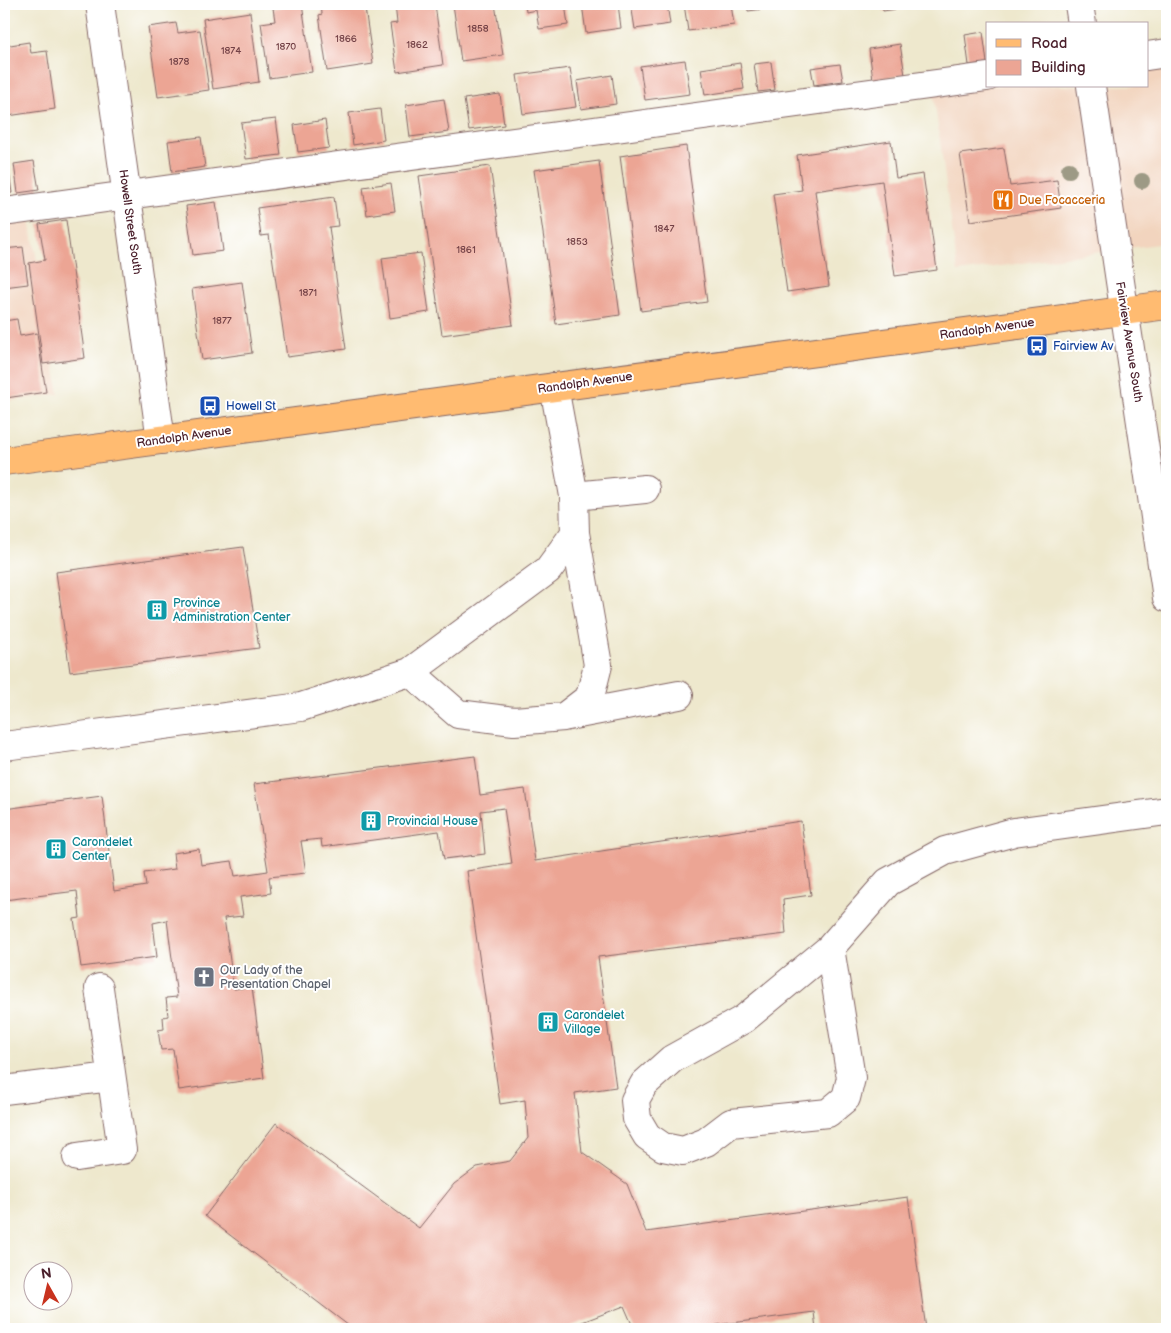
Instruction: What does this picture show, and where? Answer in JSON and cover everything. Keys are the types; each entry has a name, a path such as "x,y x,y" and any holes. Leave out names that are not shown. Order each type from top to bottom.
{"main road":[{"name":"Randolph Avenue","path":"4,461 1167,305"}],"street":[{"name":"Howell Street South","path":"100,4 161,440"},
{"path":"1079,4 1082,22"},
{"path":"1148,56 1167,53"},
{"path":"4,212 986,77"},
{"name":"Fairview Avenue South","path":"1091,88 1165,559 1167,598"},
{"path":"554,387 574,496 575,533 598,665 590,697 564,717"},
{"path":"574,496 645,489"},
{"path":"4,746 301,707 410,672 548,570 575,533"},
{"path":"410,672 458,714 514,721 564,717 679,695"},
{"path":"830,948 851,1078 846,1098 828,1113 731,1123 706,1142 683,1150 663,1147 647,1136 637,1120 635,1100 644,1084 672,1059 744,1020 830,948 888,882 945,851 1014,832 1167,811"},
{"path":"77,1157 122,1150 99,988"},
{"path":"4,1090 111,1077"}],"shaded area":[{"path":"1167,55 1167,249 1165,243 958,272 933,90 986,86 986,88 1148,88 1148,58"},
{"path":"28,207 59,394 4,402 4,211"}],"building":[{"path":"302,4 312,72 269,78 261,23 275,21 273,8"},
{"path":"321,4 361,4 362,9 365,8 373,64 327,71 319,15 322,14"},
{"path":"395,4 435,4 443,65 397,72 390,24 397,23"},
{"path":"453,4 495,4 503,55 461,61"},
{"path":"525,4 565,4 568,25 539,29 536,10 526,12"},
{"path":"582,4 618,4 621,28 586,33"},
{"path":"631,4 667,4 670,24 635,29"},
{"path":"684,4 731,4 734,25 688,31"},
{"path":"747,4 788,4 788,6 748,11"},
{"path":"864,4 904,4 904,8 883,11 882,5 864,8"},
{"path":"250,12 259,82 213,89 203,19"},
{"path":"176,23 178,33 200,30 209,90 158,97 148,27"},
{"path":"983,32 986,63 969,65 965,35"},
{"path":"29,42 31,53 47,51 55,109 8,116 4,88 4,46"},
{"path":"900,44 905,75 873,80 869,49"},
{"path":"685,60 690,94 645,100 640,66"},
{"path":"771,62 775,90 758,92 754,64"},
{"path":"740,63 744,89 705,95 701,69"},
{"path":"840,64 843,81 814,85 811,68"},
{"path":"570,68 576,107 523,114 517,75"},
{"path":"612,75 616,104 581,109 577,81"},
{"path":"500,94 504,125 469,130 464,99"},
{"path":"444,99 449,132 410,137 406,105"},
{"path":"380,109 384,140 353,145 349,113"},
{"path":"276,119 281,155 246,159 241,123"},
{"path":"325,120 329,148 298,152 294,125"},
{"path":"201,137 205,167 172,172 168,141"},
{"path":"891,141 896,178 923,174 937,270 895,276 882,181 815,191 829,286 787,292 773,194 802,190 797,155"},
{"path":"686,146 707,302 641,311 620,156"},
{"path":"1004,148 1010,186 1057,180 1061,208 970,221 960,154"},
{"path":"34,161 39,190 18,193 14,164"},
{"path":"599,161 620,315 556,324 534,170"},
{"path":"8,165 12,193 4,194 4,166"},
{"path":"490,166 513,325 442,335 419,176"},
{"path":"391,183 395,211 367,215 363,187"},
{"path":"334,197 338,226 329,227 346,349 287,357 269,235 261,236 257,208"},
{"path":"216,202 223,251 193,255 186,206"},
{"path":"66,220 85,358 43,364 29,263 45,260 39,224"},
{"path":"23,247 28,284 4,287 4,249"},
{"path":"421,253 429,312 390,318 382,258"},
{"path":"242,282 252,353 202,360 192,289"},
{"path":"17,319 20,336 37,333 46,392 6,398 4,380 4,321"},
{"name":"Province Administration Center","path":"243,547 259,648 70,672 56,572"},
{"name":"Carondelet Village","path":"475,756 480,795 525,789 535,861 801,821 811,895 783,899 786,934 598,957 616,1087 575,1093 582,1152 627,1184 646,1232 908,1197 926,1329 816,1329 814,1312 717,1325 707,1329 634,1329 624,1306 564,1329 353,1329 205,1216 276,1123 419,1228 454,1184 477,1167 510,1161 528,1138 525,1100 500,1104 467,871 512,864 504,808 481,811 485,854 444,859 439,831 322,847 321,839 301,841 306,873 269,877 271,893 240,897 243,916 224,918 234,989 252,987 264,1078 179,1090 173,1049 161,1050 158,1030 164,1029 163,1017 168,1016 166,998 177,997 167,920 153,923 157,957 81,967 74,919 80,918 77,891 4,900 4,809 102,796 114,891 146,886 144,873 175,869 173,853 199,849 201,865 232,861 235,876 268,871 254,784"}],"place":[{"name":"Due Focacceria","path":"1003,200"},
{"name":"Fairview Av","path":"1037,346"},
{"name":"Howell St","path":"210,406"},
{"name":"Province Administration Center","path":"157,610"},
{"name":"Provincial House","path":"371,821"},
{"name":"Carondelet Center","path":"56,849"},
{"name":"Our Lady of the Presentation Chapel","path":"204,977"},
{"name":"Carondelet Village","path":"548,1022"}]}
